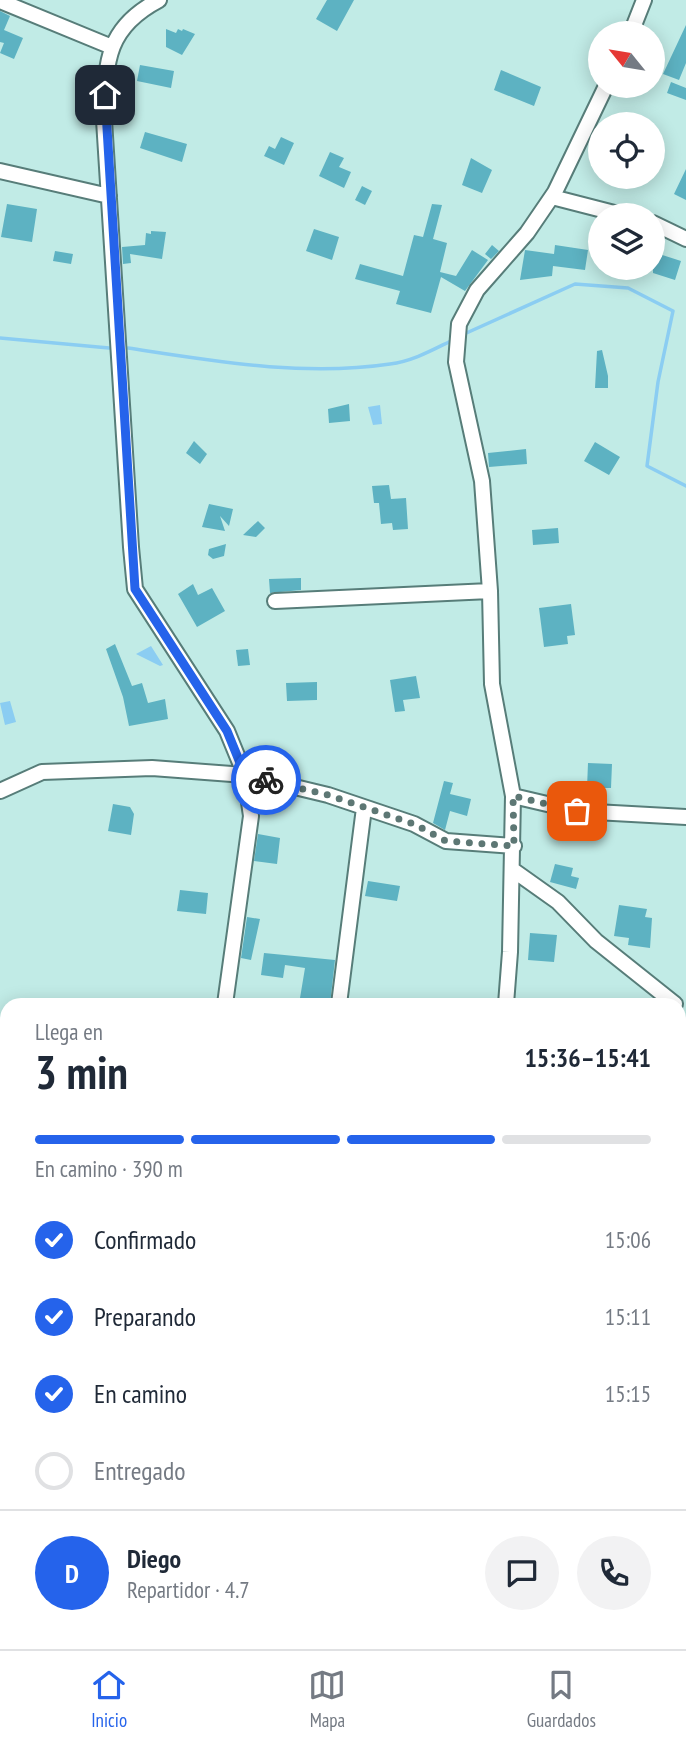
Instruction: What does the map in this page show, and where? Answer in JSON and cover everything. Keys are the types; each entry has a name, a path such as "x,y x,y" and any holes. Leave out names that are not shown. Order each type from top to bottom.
{"street":[{"path":"159,0 135,12 112,47 106,71 104,120 120,370 135,589 227,731 245,775 251,816 226,998"},
{"path":"636,21 644,0"},
{"path":"0,1 112,47"},
{"path":"506,998 514,846 513,796 492,684 490,591 482,481 456,362 459,324 477,290 527,233 552,197 600,98"},
{"path":"0,171 109,196"},
{"path":"552,197 588,206"},
{"path":"665,229 686,239"},
{"path":"275,601 490,591"},
{"path":"0,791 42,772 152,768 245,775 328,795 414,824 446,841 514,846"},
{"path":"513,796 589,812 686,817"},
{"path":"340,998 364,808"},
{"path":"513,870 558,902 596,941 667,998"}],"water":[{"path":"380,405 382,424 373,425 368,407"},
{"path":"151,646 163,665 136,654"},
{"path":"10,701 16,722 5,725 0,703"}],"building":[{"path":"327,0 354,0 337,31 316,19"},
{"path":"0,11 10,16 4,30 23,38 14,59 0,53 4,43 0,42"},
{"path":"686,25 686,63 679,80 665,75"},
{"path":"166,29 176,33 178,29 183,29 195,34 182,55 166,47"},
{"path":"140,65 174,71 171,88 137,81"},
{"path":"501,70 541,87 534,106 494,90"},
{"path":"671,82 686,88 686,100 667,93"},
{"path":"145,132 187,144 182,162 140,148"},
{"path":"281,137 294,143 284,165 264,156 269,146 275,149"},
{"path":"330,152 344,158 339,167 351,172 344,188 319,176"},
{"path":"471,158 492,170 482,193 462,185"},
{"path":"686,169 686,200 674,194"},
{"path":"362,186 372,191 365,205 355,200"},
{"path":"7,204 37,209 32,242 1,237"},
{"path":"432,204 442,205 433,239 447,243 440,272 456,276 472,250 488,260 465,291 441,277 431,313 396,304 400,291 355,279 360,264 403,276 414,235 423,237"},
{"path":"314,229 339,237 332,260 306,251"},
{"path":"151,231 166,232 162,259 130,254 131,263 123,264 122,247 145,245 146,233 151,234"},
{"path":"492,245 499,251 491,259 485,254"},
{"path":"555,245 588,250 585,270 553,266 552,276 520,280 525,250 554,254"},
{"path":"55,251 73,254 71,264 53,261"},
{"path":"665,256 681,261 675,280 665,277"},
{"path":"602,350 608,388 595,388 597,351"},
{"path":"349,404 350,421 329,423 328,409"},
{"path":"194,441 207,454 200,464 186,453"},
{"path":"595,442 620,457 609,475 584,461"},
{"path":"526,449 527,464 489,467 488,453"},
{"path":"389,485 391,499 406,498 408,529 393,530 392,523 381,524 379,503 374,503 372,486"},
{"path":"209,504 233,509 229,526 220,516 225,531 202,527"},
{"path":"258,521 265,528 256,537 243,535"},
{"path":"558,528 559,543 533,545 532,530"},
{"path":"226,544 224,556 213,559 208,555 209,549"},
{"path":"301,578 301,590 270,593 269,579"},
{"path":"193,584 198,595 212,588 225,611 197,627 178,594"},
{"path":"571,604 575,635 567,636 568,644 544,647 539,608"},
{"path":"115,644 132,686 142,683 148,703 165,699 168,719 129,726 123,697 106,649"},
{"path":"248,649 250,665 238,666 236,650"},
{"path":"416,676 420,698 403,700 405,711 395,712 390,680"},
{"path":"317,682 317,700 287,701 286,683"},
{"path":"588,763 612,764 611,788 587,788"},
{"path":"444,781 453,783 450,794 471,799 467,816 450,811 445,830 433,823"},
{"path":"113,804 130,807 134,814 131,835 108,831"},
{"path":"258,834 280,838 277,864 254,861"},
{"path":"555,864 573,868 571,876 579,878 576,889 550,882"},
{"path":"368,881 400,886 397,901 365,896"},
{"path":"180,890 208,893 206,914 177,911"},
{"path":"619,905 647,909 645,917 652,918 650,948 628,945 629,938 614,936"},
{"path":"247,917 260,919 251,960 241,958"},
{"path":"530,933 557,935 554,962 528,960"},
{"path":"264,953 335,960 331,998 300,998 305,968 285,965 283,978 261,975"}],"waterway":[{"path":"462,335 575,284 628,288 673,311 658,382 647,466 686,486"},
{"path":"0,338 109,348"},
{"path":"128,348 259,366 324,369 399,362 455,339"}],"way so far":[{"path":"266,780 328,795 414,824 446,841 514,846 513,796 577,811"}],"route":[{"path":"105,95 104,120 135,589 227,731 245,775 266,780"}]}
